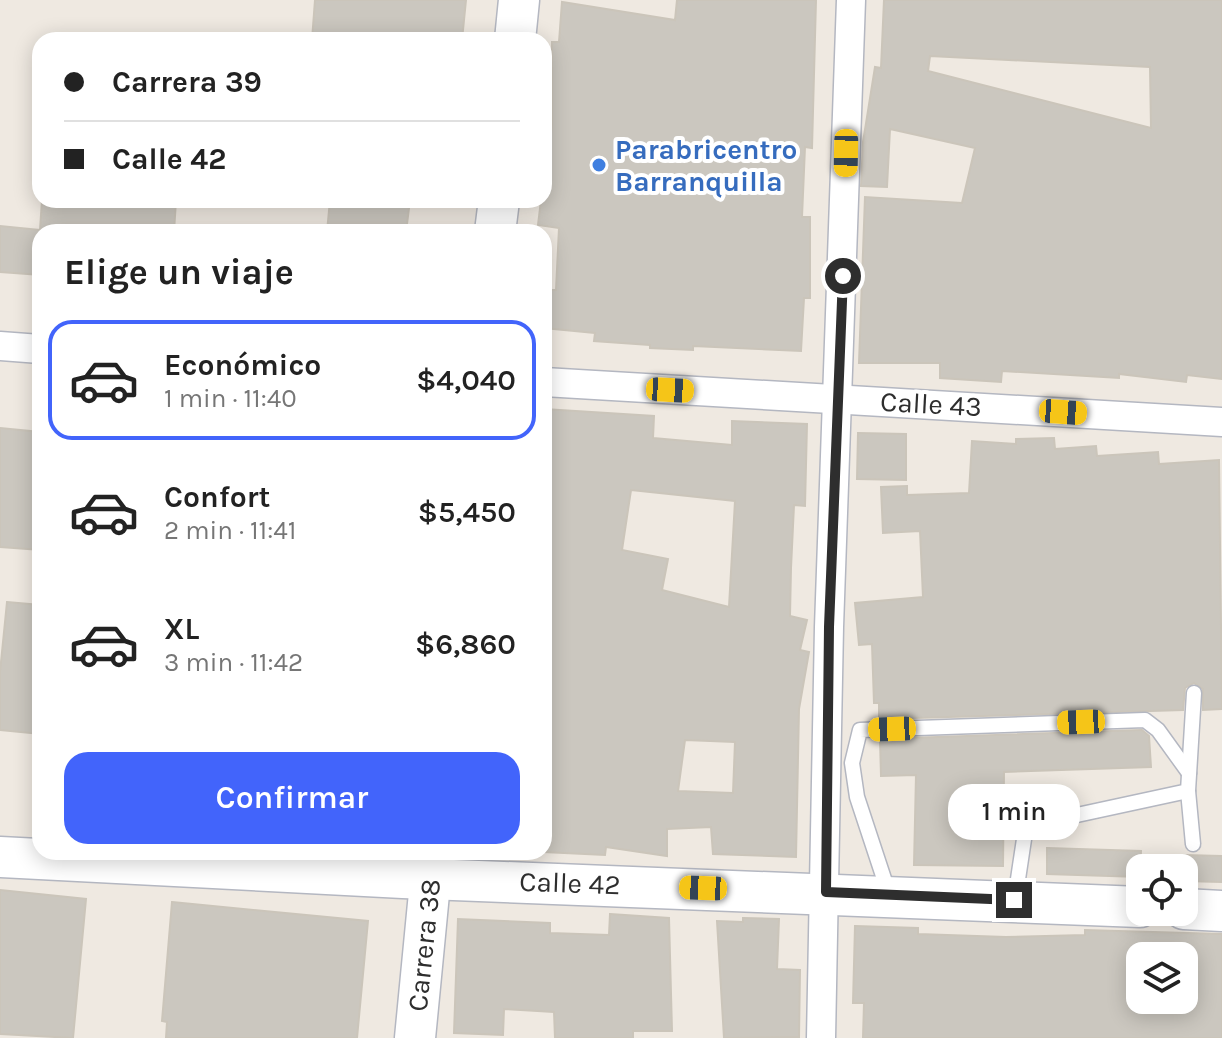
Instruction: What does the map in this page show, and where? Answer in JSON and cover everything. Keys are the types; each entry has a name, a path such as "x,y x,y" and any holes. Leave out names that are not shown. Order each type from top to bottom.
{"street":[{"path":"516,32 519,0"},
{"path":"821,1038 829,627 851,0"},
{"path":"0,346 32,348"},
{"name":"Calle 43","path":"552,382 1222,422"},
{"name":"Calle 42","path":"0,857 32,858"},
{"name":"Calle 42","path":"162,860 432,865 890,896 1126,906"},
{"name":"Carrera 38","path":"415,1038 432,865"},
{"path":"1198,910 1222,911"}],"lane":[{"path":"1193,844 1188,791 1194,693"},
{"path":"890,896 857,797 852,763 860,730 1145,720 1158,730 1189,773"},
{"path":"1014,900 1026,826 1188,791"}],"building":[{"path":"315,0 466,0 463,32 313,32"},
{"path":"677,0 816,0 812,148 805,147 802,217 810,217 810,298 804,298 801,351 693,346 693,350 650,348 650,345 594,341 595,333 552,329 552,290 556,290 559,228 552,227 552,224 538,224 540,208 552,208 552,42 559,42 562,2 675,20"},
{"path":"884,0 1222,0 1222,379 1187,375 1186,382 1119,374 1119,378 1002,371 1001,382 940,378 940,363 859,363 865,197 962,203 975,148 890,129 887,187 861,186 863,142 875,67 881,68","holes":["930,56 1150,67 1151,128 928,71"]},
{"path":"41,208 176,208 174,224 40,224"},
{"path":"329,208 409,208 407,224 328,224"},
{"path":"0,226 32,229 32,274 0,272"},
{"path":"552,410 654,416 653,438 732,445 732,421 807,424 805,506 794,505 791,568 790,616 807,620 800,650 809,652 799,709 796,857 713,854 711,827 667,829 667,856 606,847 605,855 552,852","holes":["631,490 735,501 729,607 662,590 668,559 622,550","685,740 735,742 733,793 678,791"]},
{"path":"0,428 32,431 32,549 0,547"},
{"path":"858,433 906,434 906,480 857,479"},
{"path":"1054,438 1055,449 1096,446 1097,456 1158,452 1159,464 1219,460 1222,709 1203,710 1203,689 1194,683 1185,688 1183,710 879,719 879,703 874,703 872,644 859,645 855,603 923,597 920,531 883,533 881,487 907,486 907,495 969,493 972,441 1016,444 1016,439"},
{"path":"7,602 32,604 32,733 0,730 0,672"},
{"path":"1142,730 1149,736 1151,767 1004,772 1003,866 914,865 916,775 881,776 880,739"},
{"path":"1047,848 1141,851 1141,854 1126,854 1126,877 1047,874"},
{"path":"1198,855 1222,856 1222,882 1198,881"},
{"path":"0,890 86,899 73,1038 0,1034"},
{"path":"172,902 368,921 357,1038 166,1038 167,1022 162,1021"},
{"path":"610,914 669,918 672,1031 633,1031 633,1038 555,1038 554,1012 504,1009 503,1035 454,1033 458,919 550,923 550,933 609,935"},
{"path":"743,918 779,919 777,969 800,970 799,1037 724,1038 717,921 743,922"},
{"path":"855,926 918,928 918,934 1006,937 1085,935 1085,930 1222,934 1222,1038 863,1038 864,1003 853,1003"}],"place":[{"name":"Parabricentro Barranquilla","path":"599,165"}],"route":[{"path":"843,276 829,627 826,892 1014,900"}]}
